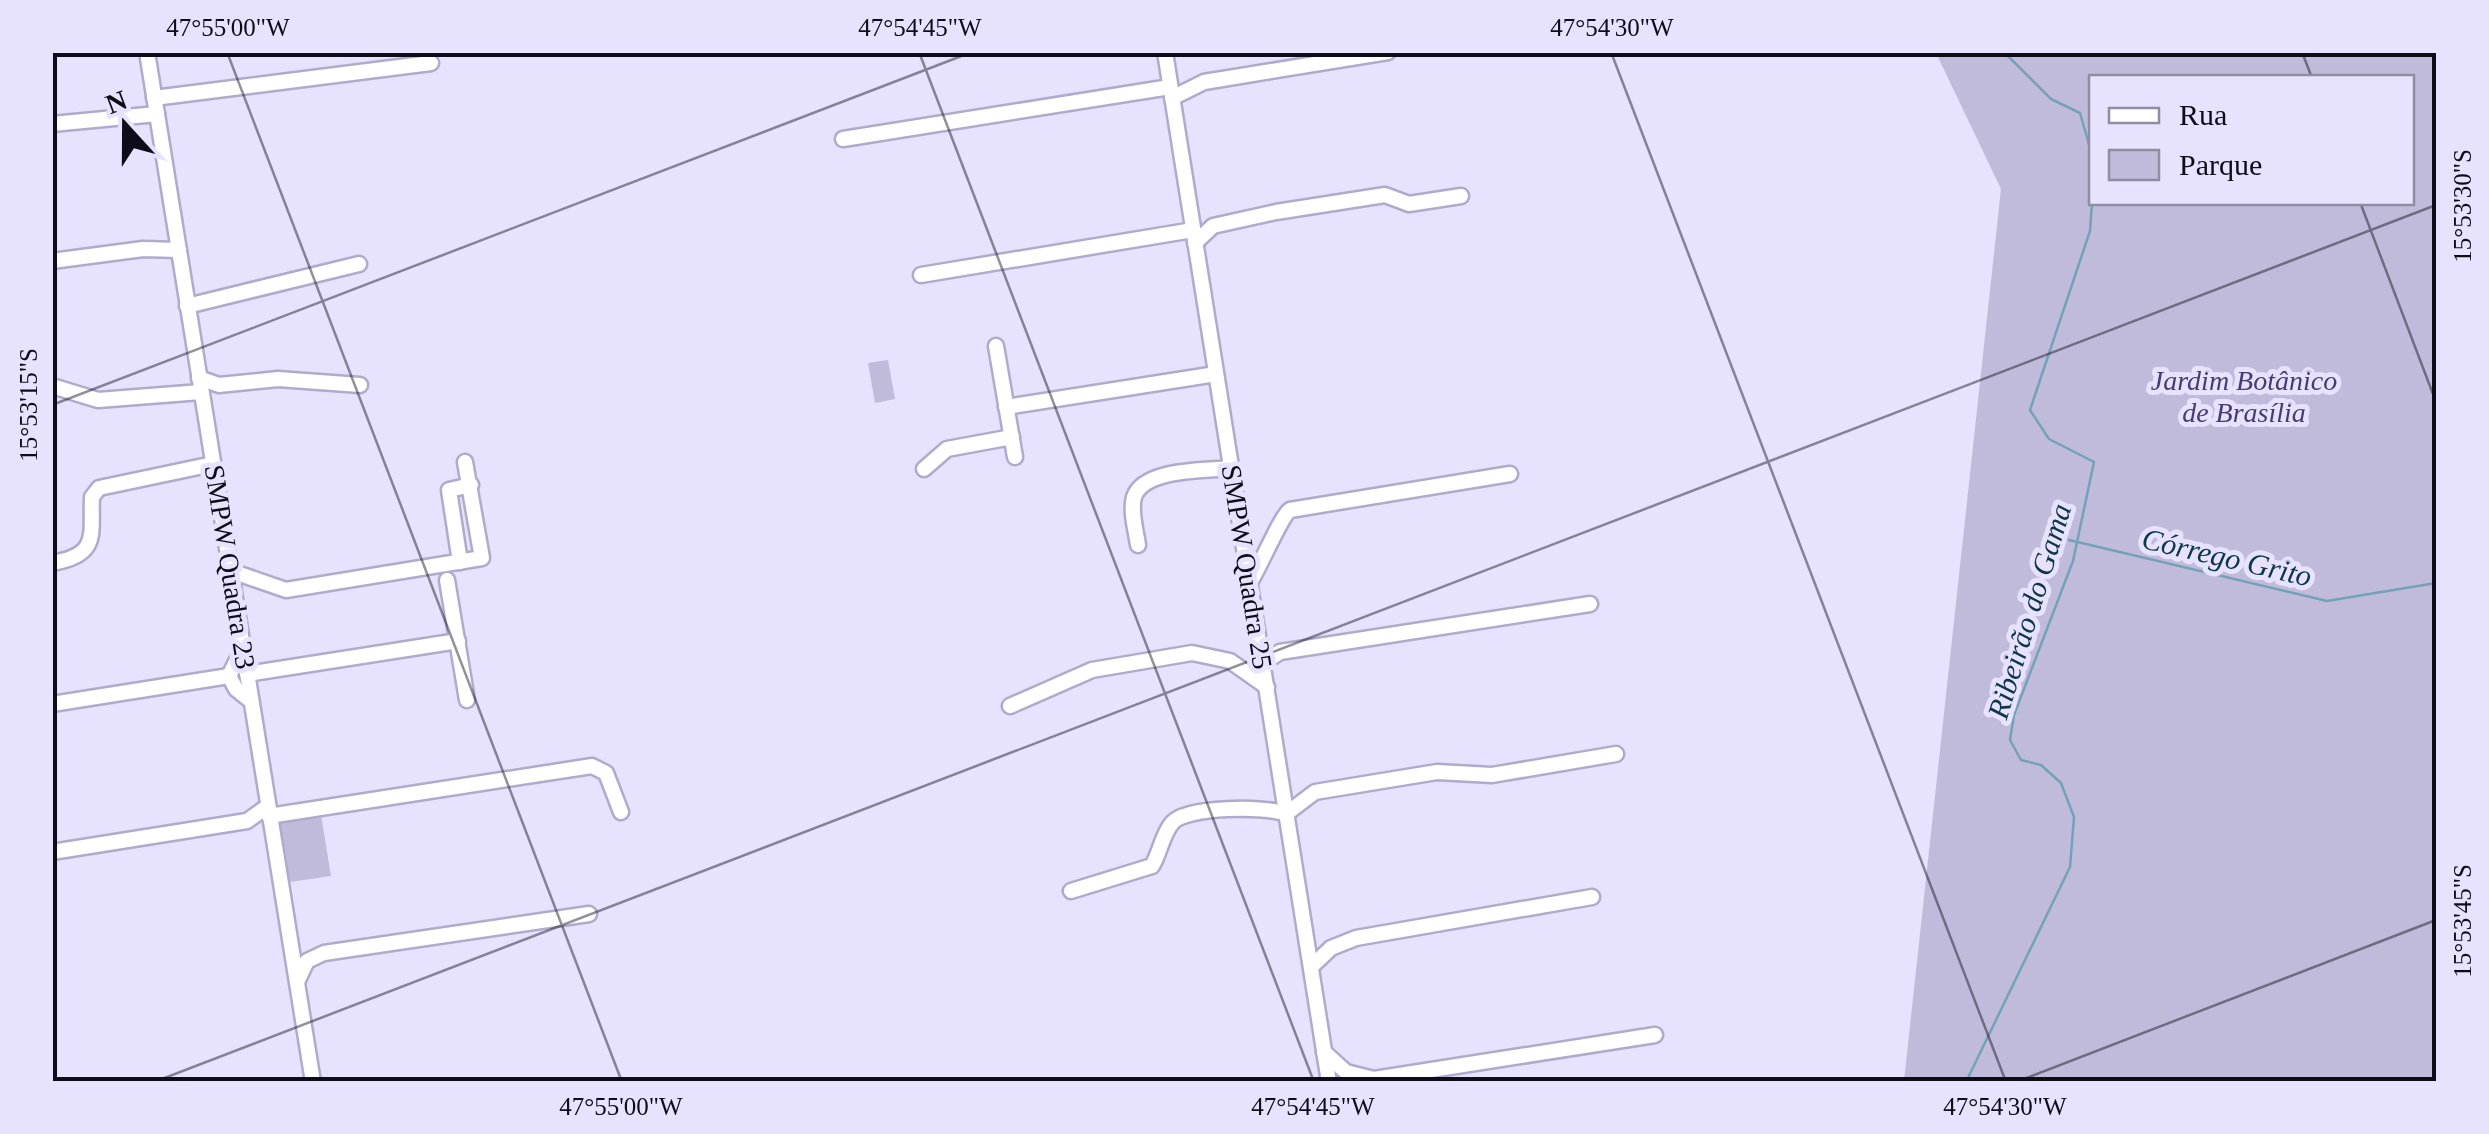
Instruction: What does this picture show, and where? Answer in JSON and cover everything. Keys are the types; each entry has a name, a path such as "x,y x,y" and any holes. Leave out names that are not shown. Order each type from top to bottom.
{"street":[{"name":"SMPW Quadra 23","path":"146,52 314,1082"},
{"name":"SMPW Quadra 25","path":"1165,52 1329,1082"},
{"path":"843,139 1171,92 1204,82 1388,52"},
{"path":"154,98 430,63"},
{"path":"52,124 156,114"},
{"path":"921,275 1385,195 1409,204 1462,196"},
{"path":"1193,230 1213,226"},
{"path":"52,261 143,250 179,250"},
{"path":"187,306 359,264"},
{"path":"996,346 1015,458"},
{"path":"1006,407 1216,374"},
{"path":"52,386 98,400 201,391 278,378 360,385"},
{"path":"201,391 219,385"},
{"path":"924,468 948,449 1012,437"},
{"path":"230,571 286,590 482,558 466,462"},
{"path":"52,563 73,558 89,544 95,530 92,497 100,488 213,464"},
{"path":"1138,545 1133,502 1140,487 1154,478 1230,468"},
{"path":"1249,584 1276,539 1280,519 1290,510 1510,474"},
{"path":"460,562 448,490 471,486"},
{"path":"447,580 467,700"},
{"path":"1230,662 1590,604"},
{"path":"247,674 458,641"},
{"path":"229,676 243,648"},
{"path":"1010,706 1092,670 1192,653 1230,662 1266,688"},
{"path":"229,676 236,689 251,701"},
{"path":"52,704 229,676"},
{"path":"1071,891 1152,866 1170,825 1180,816 1262,808 1286,814 1315,792 1437,772 1492,774 1616,754"},
{"path":"52,852 592,766 606,773 621,812"},
{"path":"1280,780 1315,792"},
{"path":"1310,967 1331,948 1356,938 1592,897"},
{"path":"289,932 307,950 324,953 589,914"},
{"path":"298,986 300,968 324,953"},
{"path":"1324,1051 1346,1072 1372,1080 1656,1036"}],"green space":[{"name":"Jardim Botânico de Brasília","path":"1936,53 2436,53 2436,1081 1904,1081 2001,189"},
{"path":"888,360 895,399 875,403 868,363"},
{"path":"321,815 331,876 283,883 274,821"}],"waterway":[{"name":"Ribeirão do Gama","path":"2004,52 2051,99 2080,113 2089,144"},
{"name":"Ribeirão do Gama","path":"1966,1082 2070,867 2074,817 2061,783 2041,765 2021,760 2010,740 2014,715 2073,561 2094,462 2049,439 2030,410 2090,231 2092,205"},
{"name":"Córrego Grito","path":"2069,540 2327,601 2436,583"}]}
